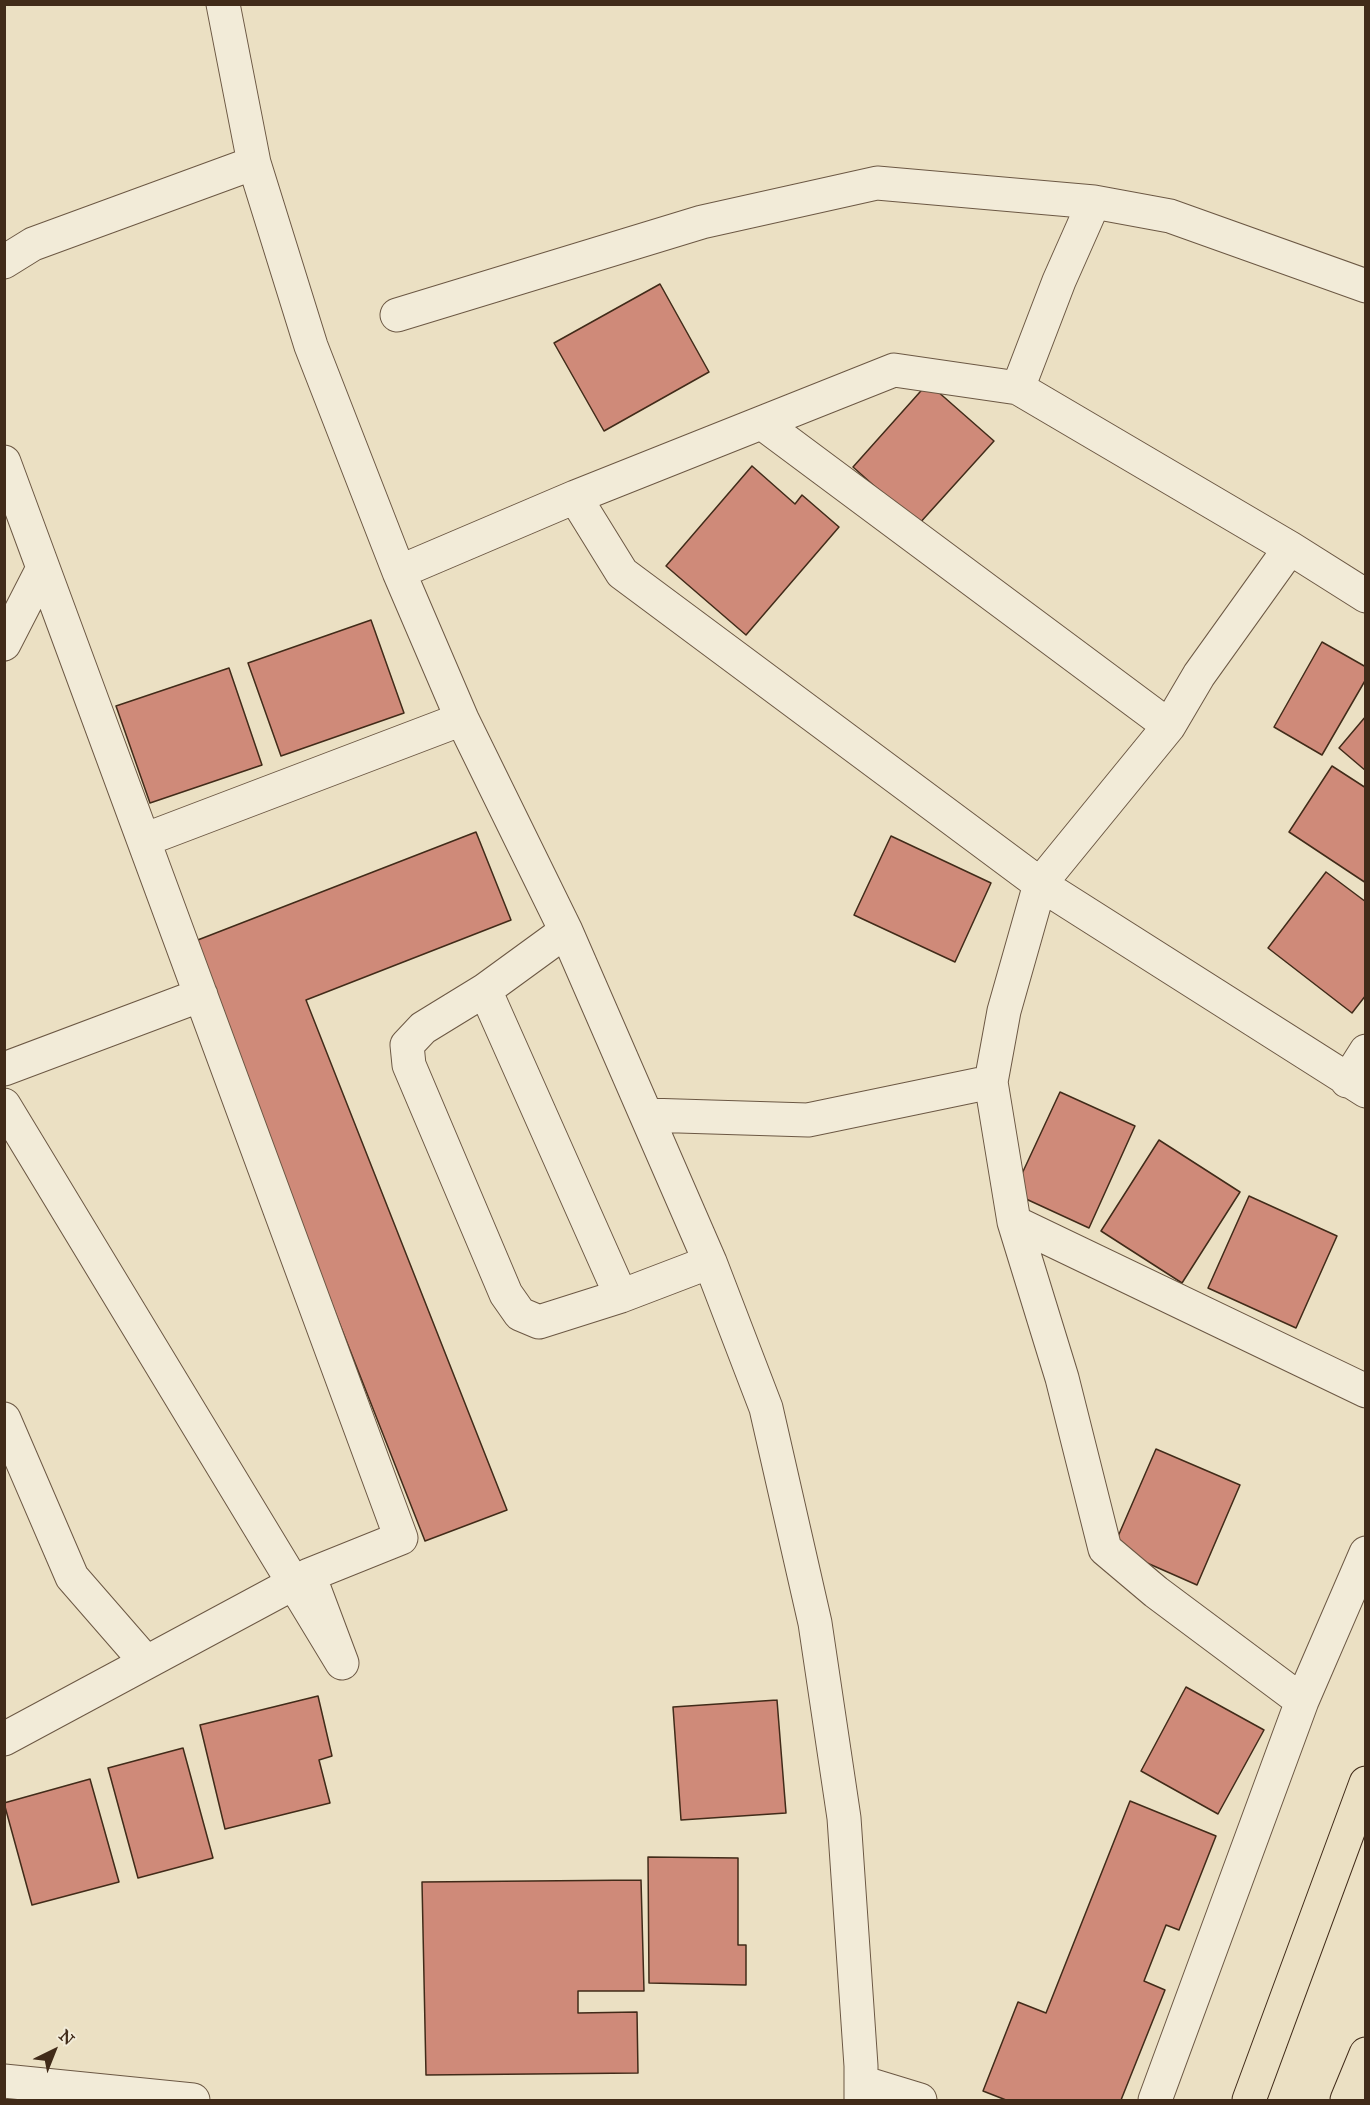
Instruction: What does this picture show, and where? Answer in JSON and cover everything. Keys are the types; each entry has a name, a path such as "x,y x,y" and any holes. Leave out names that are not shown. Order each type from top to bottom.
{"main road":[{"path":"1249,2100 1365,1783"},
{"path":"1347,2100 1365,2054"}],"street":[{"path":"223,4 254,162 311,346 399,572 462,719 566,932 647,1115 710,1262 766,1408 815,1623 844,1818 861,2091 920,2100"},
{"path":"4,262 33,244 254,162"},
{"path":"397,315 702,222 877,183 1094,202 1170,216 1365,286"},
{"path":"1018,388 1059,281 1094,202"},
{"path":"399,572 575,497 894,370 1018,388 1290,548 1365,596"},
{"path":"762,423 1169,726"},
{"path":"4,462 401,1538 309,1575 4,1739"},
{"path":"575,497 622,573 1040,884 1356,1086 1365,1051"},
{"path":"1290,548 1199,675 1169,726 1040,884 1004,1011 991,1082 1014,1222 1062,1378 1105,1549 1156,1592 1302,1701"},
{"path":"4,644 44,568"},
{"path":"144,840 462,719"},
{"path":"566,932 485,990 423,1028 407,1045 409,1065 507,1294 520,1314 539,1322 621,1296 710,1262"},
{"path":"485,990 621,1296"},
{"path":"4,1069 201,995"},
{"path":"647,1115 808,1120 991,1082"},
{"path":"4,1105 342,1663 309,1575"},
{"path":"1014,1222 1365,1391"},
{"path":"5,1423 72,1577 146,1662"},
{"path":"1155,2100 1302,1701 1365,1554"},
{"path":"4,2081 193,2100"}],"building":[{"path":"660,284 709,372 604,431 554,343"},
{"path":"928,383 994,441 918,525 853,467"},
{"path":"752,466 795,504 802,495 839,527 746,635 666,566"},
{"path":"371,620 404,713 281,756 248,663"},
{"path":"1322,642 1366,667 1366,679 1322,755 1274,727"},
{"path":"229,668 262,765 150,803 116,706"},
{"path":"1366,716 1366,771 1339,748"},
{"path":"1332,766 1366,788 1366,883 1289,832"},
{"path":"476,832 511,920 306,1000 507,1510 425,1541 190,943"},
{"path":"891,836 991,883 955,962 854,915"},
{"path":"1326,872 1366,902 1366,995 1352,1013 1268,948"},
{"path":"1060,1092 1135,1126 1089,1228 1013,1193"},
{"path":"1159,1140 1240,1192 1182,1283 1101,1231"},
{"path":"1249,1196 1337,1236 1296,1328 1208,1288"},
{"path":"1156,1449 1240,1485 1197,1585 1113,1548"},
{"path":"1186,1687 1264,1730 1218,1814 1141,1771"},
{"path":"318,1696 332,1756 319,1760 330,1803 225,1829 200,1725"},
{"path":"777,1700 786,1813 681,1820 673,1707"},
{"path":"183,1748 213,1858 138,1878 108,1768"},
{"path":"90,1779 119,1882 32,1905 4,1803"},
{"path":"1130,1801 1216,1836 1179,1930 1166,1925 1144,1981 1165,1990 1121,2100 1006,2100 983,2091 1018,2002 1046,2013"},
{"path":"648,1857 738,1858 738,1945 746,1945 746,1985 649,1983"},
{"path":"641,1880 644,1991 578,1991 578,2013 637,2012 638,2073 426,2075 422,1882"}]}
